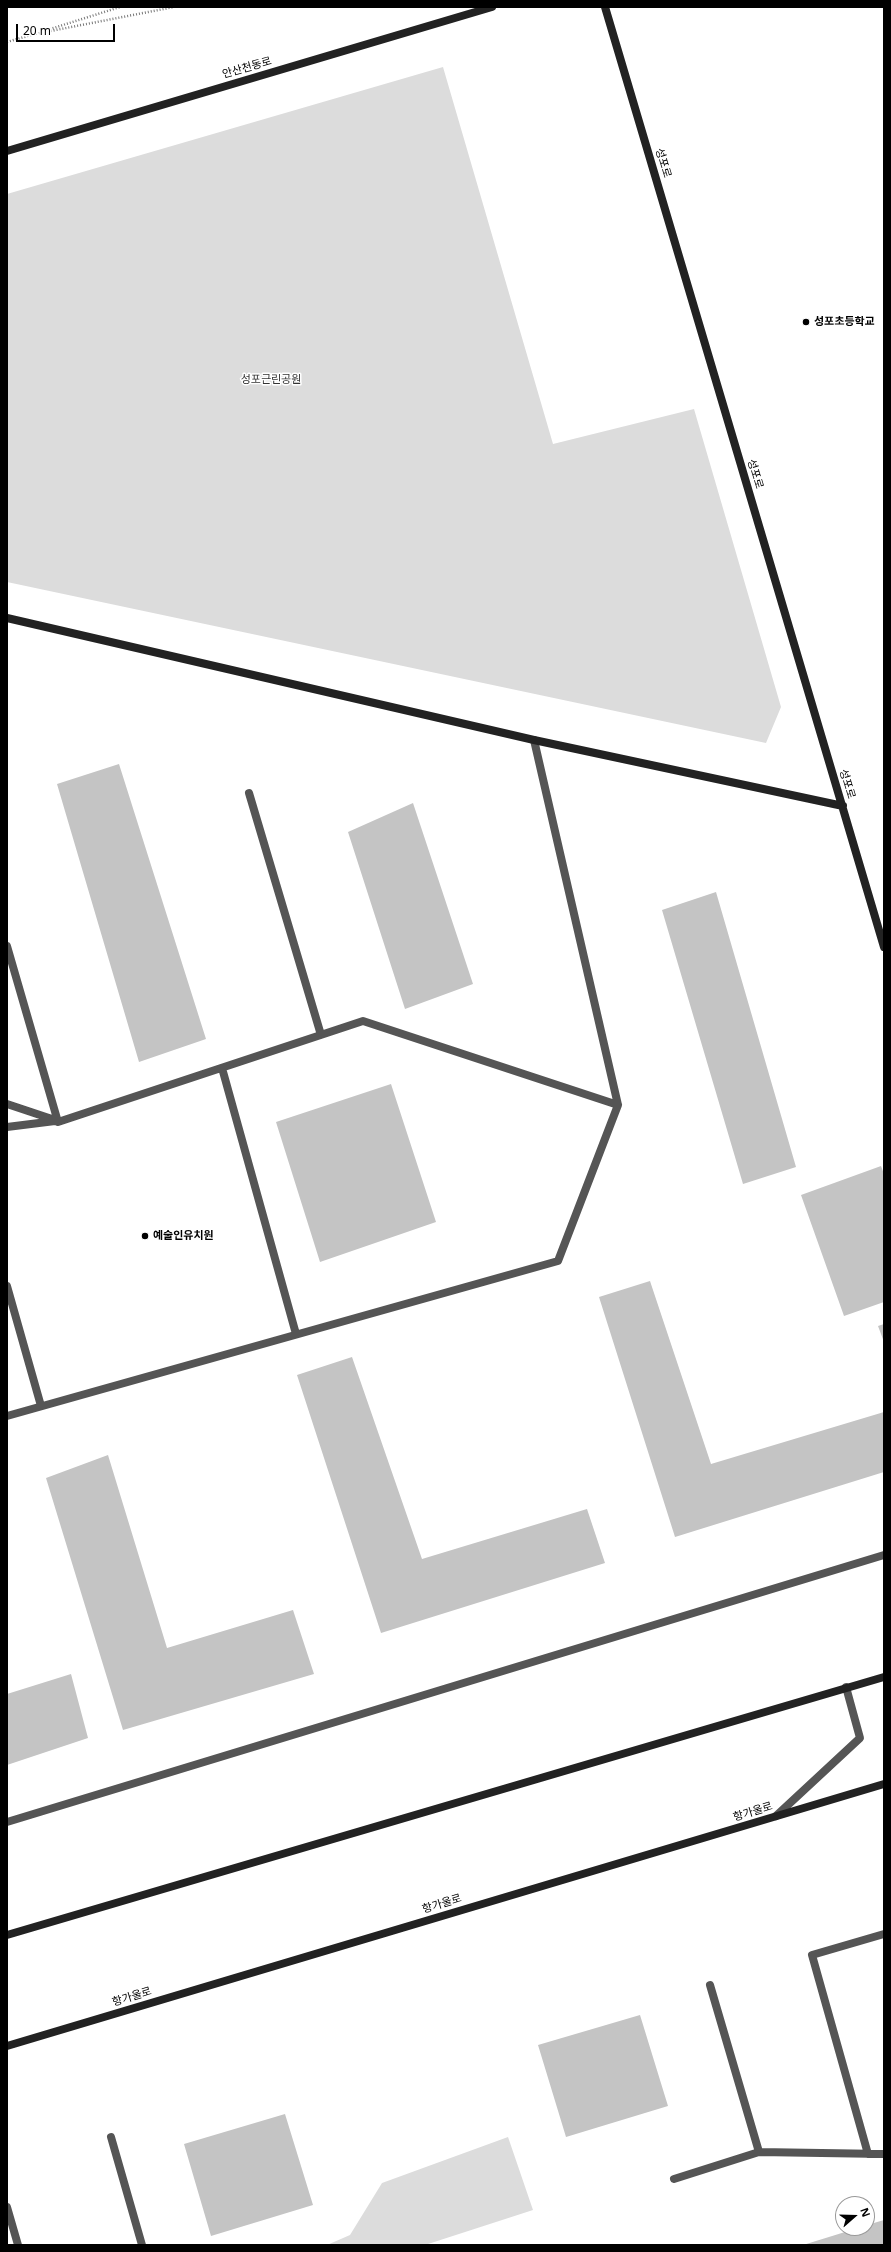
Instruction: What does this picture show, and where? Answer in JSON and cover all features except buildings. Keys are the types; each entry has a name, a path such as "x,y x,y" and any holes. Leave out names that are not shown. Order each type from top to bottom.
{"street":[{"name":"안산천동로","path":"7,151 492,7"},
{"name":"성포로","path":"605,7 884,947"},
{"path":"7,618 534,740 842,806"},
{"path":"7,1935 884,1677"},
{"name":"항가울로","path":"7,2046 884,1784"}],"lane":[{"path":"7,1416 558,1260 618,1105 534,740"},
{"path":"249,793 322,1035"},
{"path":"7,946 58,1121"},
{"path":"7,1127 58,1121 363,1021 618,1105"},
{"path":"222,1068 296,1334"},
{"path":"7,1104 58,1121"},
{"path":"7,1286 41,1406"},
{"path":"7,1822 884,1555"},
{"path":"776,1816 860,1738 846,1687"},
{"path":"868,2154 812,1955 884,1934"},
{"path":"710,1985 759,2152"},
{"path":"111,2137 142,2245"},
{"path":"674,2178 759,2152 884,2154"},
{"path":"7,2207 18,2245"}],"path":[{"path":"7,42 120,7"},
{"path":"30,35 174,7"}],"green space":[{"name":"성포근린공원","path":"443,67 553,444 694,409 781,707 766,743 7,582 7,194"},
{"path":"508,2137 533,2210 425,2245 327,2245 350,2235 382,2183"}],"place":[{"name":"성포초등학교","path":"806,322"},
{"name":"예술인유치원","path":"145,1236"}]}
